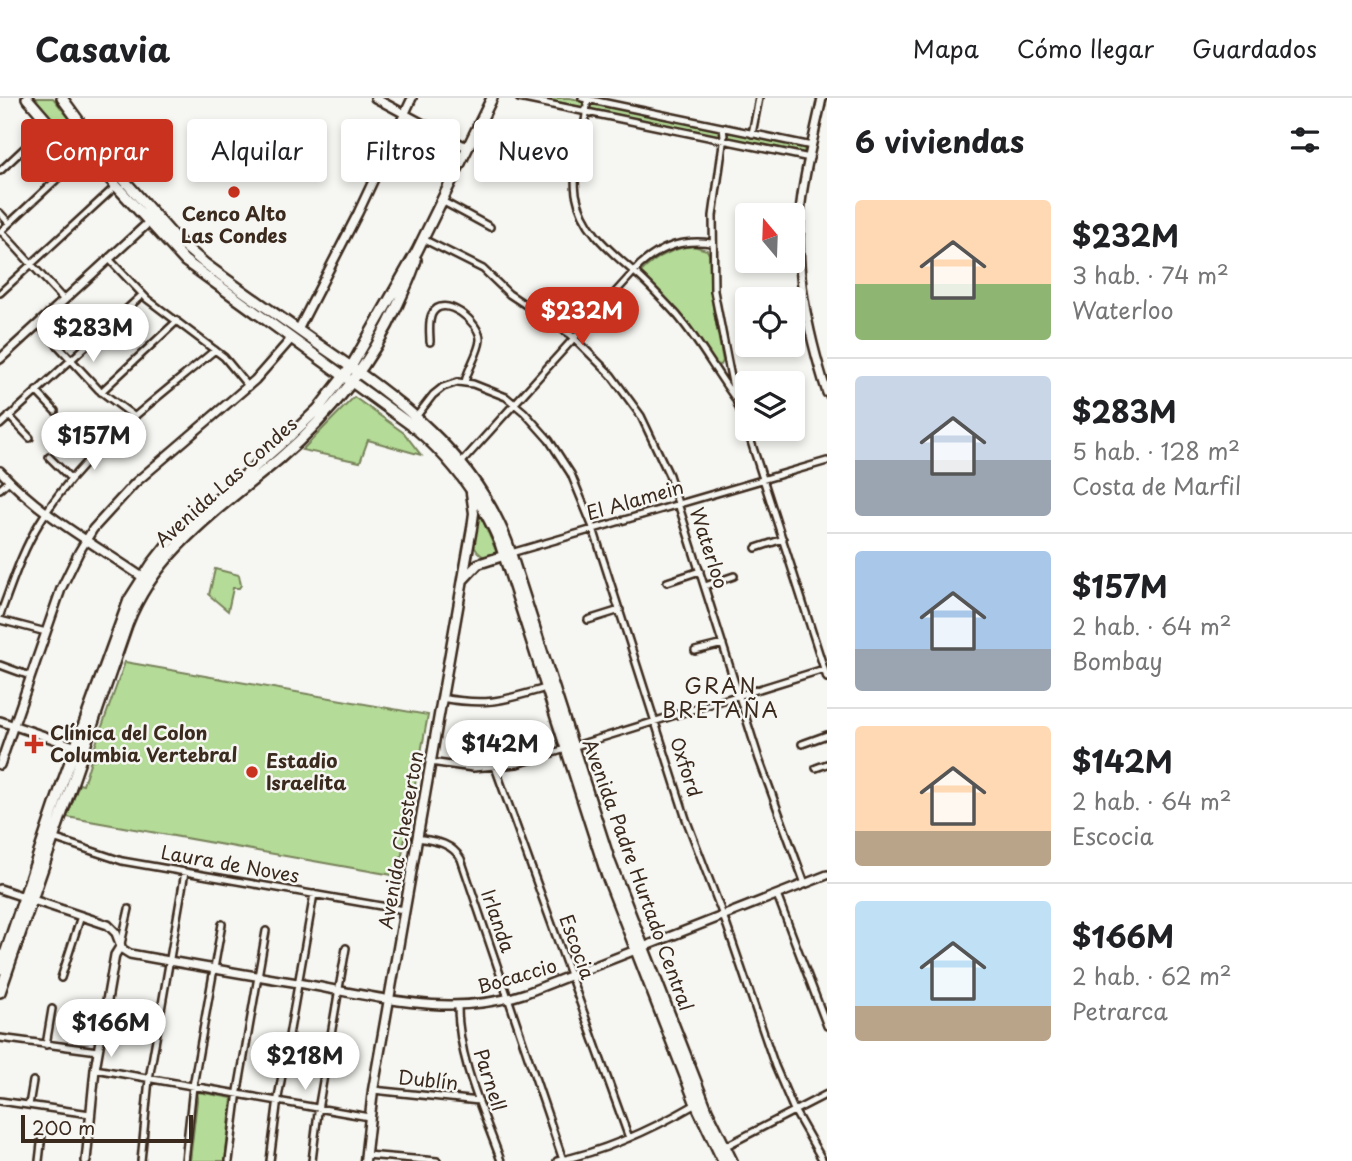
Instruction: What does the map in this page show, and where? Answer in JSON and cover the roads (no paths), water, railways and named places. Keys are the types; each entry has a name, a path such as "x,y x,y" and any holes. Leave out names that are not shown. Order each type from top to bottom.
{"main road":[{"path":"27,98 44,119"},
{"path":"62,98 77,119"},
{"name":"Avenida Las Condes","path":"0,969 53,838 121,619 177,534 291,435 356,371 393,316 417,251 492,98"},
{"path":"113,182 178,255 223,290 295,334"},
{"path":"125,182 176,239 295,334"},
{"path":"223,290 238,288"},
{"name":"Avenida Padre Hurtado Central","path":"295,334 356,371 416,418 462,462 491,506 569,748"},
{"name":"Avenida Padre Hurtado Central","path":"295,334 349,379 424,435 449,460 488,518 507,554 546,688 610,862 639,950 696,1104 723,1161"},
{"name":"Avenida Chesterton","path":"365,1158 373,1090 474,513 467,484"},
{"path":"469,546 472,555 482,562"},
{"name":"El Alamein","path":"461,585 471,570 482,562 507,554"},
{"name":"Avenida Las Condes","path":"0,992 28,899 80,748"},
{"name":"Avenida Padre Hurtado Central","path":"639,950 707,1110 732,1161"}],"street":[{"path":"375,98 468,148"},
{"path":"0,765 66,578 86,540 109,509 135,483 248,386 270,365 295,334 406,115 412,98"},
{"path":"519,98 810,159"},
{"path":"619,106 620,98"},
{"path":"752,134 759,98"},
{"path":"822,98 800,219 800,280 809,331 827,393"},
{"path":"735,398 687,327 634,271 599,240 585,219 579,205 575,171 585,99 812,146"},
{"path":"723,128 715,188 712,243 717,311 735,398"},
{"path":"0,171 21,151"},
{"path":"53,182 0,231 64,300"},
{"path":"0,293 116,185"},
{"path":"442,201 490,227"},
{"path":"0,214 9,223"},
{"path":"0,359 148,223"},
{"name":"Waterloo","path":"423,239 483,269 509,294 573,337 611,375 641,416 661,454 770,790 805,884"},
{"path":"462,462 634,271 653,255 671,246 692,241 712,243"},
{"path":"109,259 142,295 228,361 248,386"},
{"path":"0,425 142,295"},
{"path":"416,418 439,390 448,384 465,382 480,341 472,324 452,308 439,307 430,318 430,342"},
{"path":"101,392 177,321"},
{"path":"38,324 101,392 135,417"},
{"path":"46,632 0,618 26,548 47,510 95,452 215,350"},
{"name":"Oxford","path":"465,382 503,395 514,403 541,430 565,462 578,486 693,839 775,1066 794,1110 823,1161"},
{"path":"36,391 55,411"},
{"path":"9,416 30,438"},
{"path":"76,432 95,452"},
{"path":"751,441 827,677"},
{"path":"49,457 71,478"},
{"name":"El Alamein","path":"507,554 827,461"},
{"path":"0,471 9,481 86,540 146,579"},
{"path":"0,489 9,481"},
{"path":"756,548 783,539"},
{"path":"667,582 700,571"},
{"path":"705,586 734,576"},
{"path":"588,620 620,610"},
{"path":"695,651 723,644"},
{"path":"0,665 30,676"},
{"path":"430,761 465,767 517,764 824,669"},
{"path":"441,698 492,703 546,688"},
{"path":"0,721 80,748"},
{"path":"802,744 827,735"},
{"path":"816,768 827,764"},
{"name":"Escocia","path":"495,767 629,1138"},
{"name":"Laura de Noves","path":"53,838 117,860 404,910"},
{"name":"Irlanda","path":"417,838 442,843 454,849 459,856 560,1160"},
{"path":"141,1161 149,1079 185,872"},
{"name":"Bocaccio","path":"120,947 127,953 389,1000 458,1006 508,998 570,976 827,875"},
{"path":"0,889 111,927 120,947"},
{"path":"270,1161 313,894"},
{"path":"777,895 827,1026"},
{"path":"86,1161 98,1051 115,955 120,947 129,909"},
{"path":"61,978 81,916"},
{"path":"185,1161 193,1086 222,924"},
{"path":"229,1161 237,1094 265,931"},
{"path":"312,1161 346,948"},
{"name":"Parnell","path":"458,1006 460,1039 501,1161"},
{"path":"46,1045 52,1009"},
{"path":"0,1038 98,1051"},
{"path":"95,1069 369,1117"},
{"path":"29,1105 33,1081"},
{"name":"Dublín","path":"373,1090 479,1101"},
{"path":"724,1147 827,1094"},
{"path":"0,1101 90,1114"},
{"path":"560,1160 629,1138 696,1104"},
{"path":"39,1161 42,1135"},
{"path":"365,1158 437,1161"}],"place":[{"name":"Cenco Alto Las Condes","path":"234,192"},
{"name":"Clínica del Colon Columbia Vertebral","path":"34,744"},
{"name":"Estadio Israelita","path":"252,772"}],"district":[{"name":"GRAN BRETAÑA","path":"721,699"}]}
